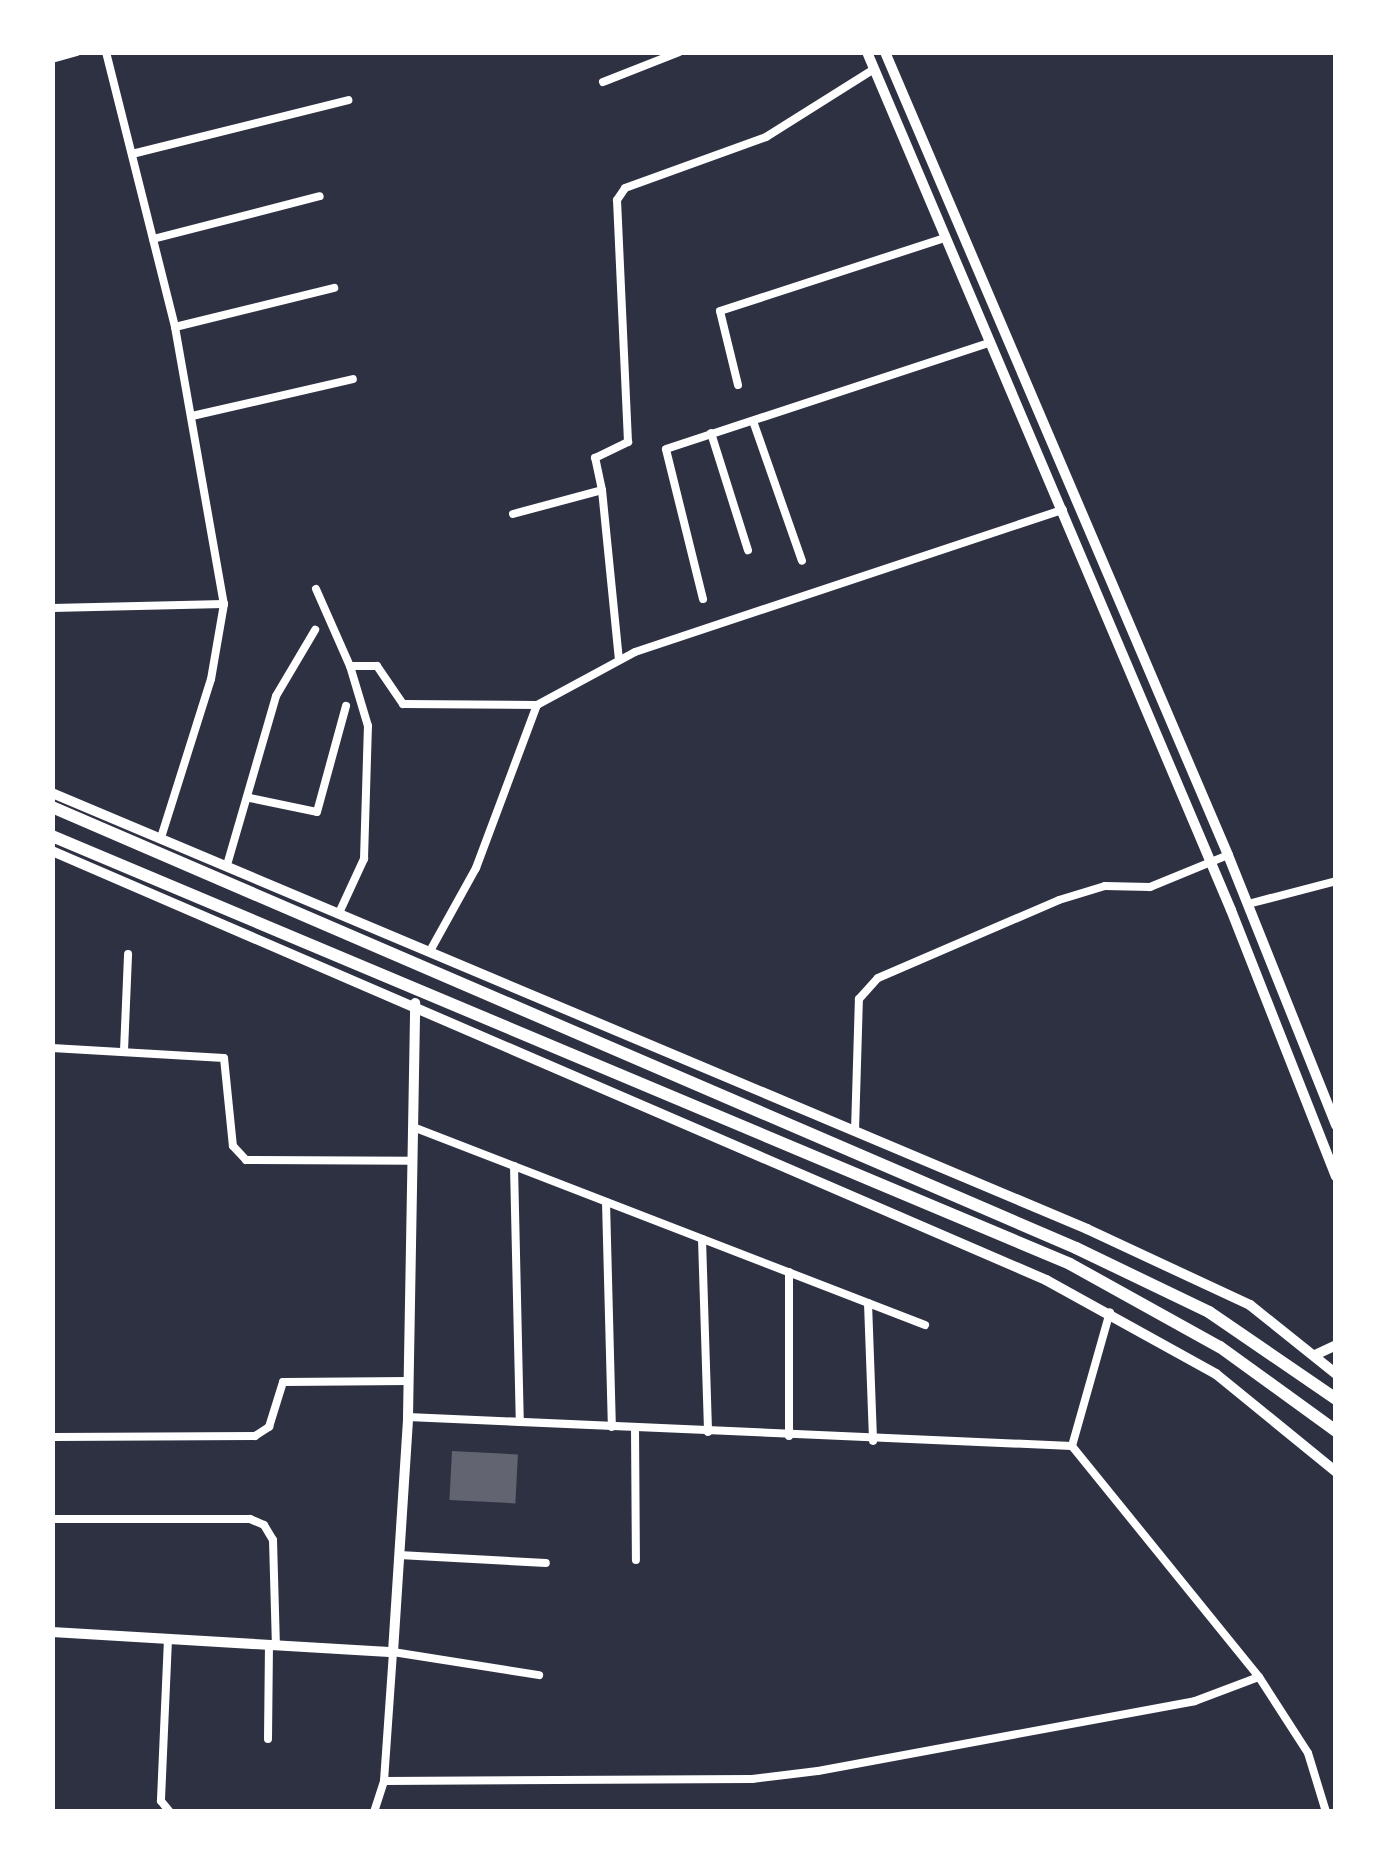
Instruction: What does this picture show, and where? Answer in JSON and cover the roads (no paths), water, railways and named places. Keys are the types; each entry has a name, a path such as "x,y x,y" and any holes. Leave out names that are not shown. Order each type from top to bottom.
{"main road":[{"path":"52,807 466,989 1076,1248 1209,1312 1336,1398"},
{"path":"52,836 458,1011 1070,1264 1220,1347 1336,1431"}],"street":[{"path":"52,59 78,52"},
{"path":"106,52 175,327 224,604 211,679 161,838"},
{"path":"604,82 678,52"},
{"path":"867,52 1210,862 1336,1176"},
{"path":"885,52 1228,855 1336,1126"},
{"path":"620,659 595,458 624,446 630,435 617,200 625,188 766,136 874,69"},
{"path":"132,154 348,100"},
{"path":"153,239 320,196"},
{"path":"738,385 720,311 944,238"},
{"path":"175,327 334,288"},
{"path":"703,599 664,452 991,342"},
{"path":"192,416 354,378"},
{"path":"753,421 802,562"},
{"path":"711,434 748,550"},
{"path":"513,514 602,490"},
{"path":"350,666 377,666 410,708 537,705 620,659 1063,510"},
{"path":"316,589 350,666 368,726 364,860 339,913"},
{"path":"52,608 224,604"},
{"path":"227,866 280,686 315,630"},
{"path":"430,951 476,868 537,705"},
{"path":"250,798 316,812 346,706"},
{"path":"52,794 855,1131 1250,1305 1336,1374"},
{"path":"52,851 415,1003 1110,1312 1216,1374 1336,1472"},
{"path":"855,1131 859,999 878,978 1060,900 1105,886 1150,887 1228,855"},
{"path":"1248,904 1336,881"},
{"path":"124,1051 128,954"},
{"path":"374,1812 384,1781 408,1416 415,1003"},
{"path":"52,1048 224,1058 238,1157 412,1161"},
{"path":"413,1126 926,1325"},
{"path":"514,1166 520,1422"},
{"path":"606,1202 612,1427"},
{"path":"702,1239 708,1432"},
{"path":"788,1272 788,1436"},
{"path":"868,1303 873,1440"},
{"path":"1072,1446 1110,1312"},
{"path":"1316,1355 1336,1345"},
{"path":"52,1438 255,1436 270,1427 284,1382 409,1381"},
{"path":"408,1416 1072,1446 1259,1677 1308,1753 1326,1812"},
{"path":"635,1428 636,1560"},
{"path":"52,1519 250,1519 264,1525 274,1540 268,1739"},
{"path":"399,1555 546,1563"},
{"path":"52,1632 393,1652 539,1675"},
{"path":"168,1639 161,1801 170,1812"},
{"path":"384,1781 752,1779 818,1772 1195,1701 1259,1677"}]}
